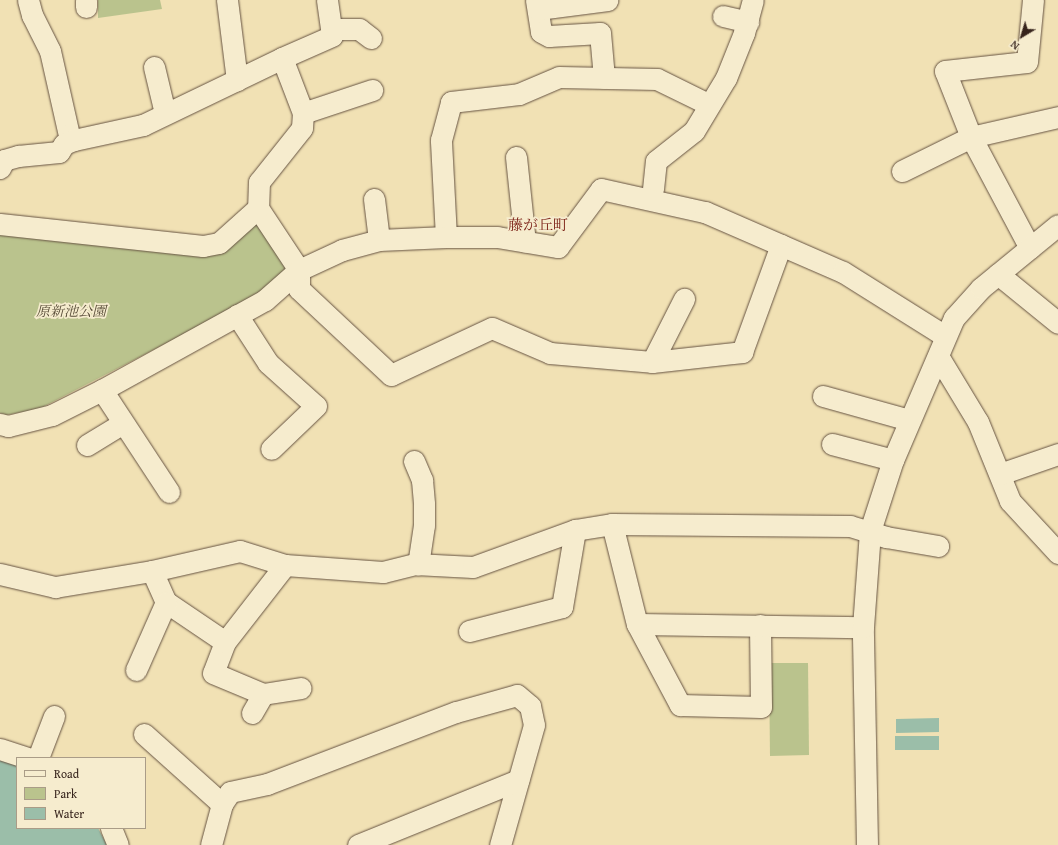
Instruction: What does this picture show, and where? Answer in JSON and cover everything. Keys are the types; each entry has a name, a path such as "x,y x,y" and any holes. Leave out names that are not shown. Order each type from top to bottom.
{"street":[{"path":"28,0 50,51 70,135 74,140"},
{"path":"227,0 237,80"},
{"path":"0,168 4,160 18,156 59,152 64,144 74,140 143,125 165,113 332,36 327,0"},
{"path":"604,78 600,33 549,36 541,32 537,4 607,0"},
{"path":"653,189 656,161 694,131 708,104 726,78 728,68 748,22 753,0"},
{"path":"1030,248 971,137 945,71 1027,62 1033,0"},
{"path":"723,16 748,22"},
{"path":"331,29 359,28 371,38"},
{"path":"282,58 303,113 302,128 259,182 258,208 299,270 299,289 391,375 492,328 550,353 652,362 742,352 781,246"},
{"path":"154,67 165,113"},
{"path":"446,237 441,140 451,102 520,94 559,77 657,79 708,104"},
{"path":"303,113 372,90"},
{"path":"902,171 971,137 1058,117"},
{"path":"516,157 525,242"},
{"path":"0,424 8,426 52,415 102,390 265,300 299,270 342,250 379,240 446,237 497,237 558,247 601,188 705,212 843,272 945,336"},
{"path":"374,199 379,240"},
{"path":"0,224 133,240 141,238 203,246 219,243 258,208"},
{"path":"867,845 863,627 870,531 893,460 954,318 966,303 998,274 1058,225"},
{"path":"998,274 1058,323"},
{"path":"652,362 684,299"},
{"path":"237,315 268,363 316,406 271,449"},
{"path":"938,356 978,422 1010,501 1054,543"},
{"path":"102,390 169,492"},
{"path":"823,396 909,420"},
{"path":"87,445 123,422"},
{"path":"832,444 893,460"},
{"path":"1000,474 1058,454"},
{"path":"414,461 422,480 424,504 424,525 418,565"},
{"path":"612,524 638,624 680,705 761,707 760,626"},
{"path":"0,574 55,586 152,571 240,551 285,565 383,572 418,565 473,567 575,530 612,524 850,526 886,537 938,546"},
{"path":"469,630 562,607 567,569 575,530"},
{"path":"285,565 225,642 213,673 263,694 301,688"},
{"path":"152,571 166,602 225,642"},
{"path":"136,670 166,602"},
{"path":"638,624 863,627"},
{"path":"252,713 263,694"},
{"path":"211,845 222,804 230,792 267,784 456,712 518,695 530,706 534,725 500,845"},
{"path":"38,757 54,716"},
{"path":"144,734 222,804"},
{"path":"0,749 25,757"},
{"path":"369,843 518,780"},
{"path":"111,829 118,845"}],"green space":[{"path":"98,0 160,0 162,9 98,18"},
{"name":"原新池公園","path":"257,222 287,271 246,302 39,409 6,415 0,413 0,231 200,254"},
{"path":"769,663 808,663 809,755 770,756"}],"water":[{"path":"939,718 939,732 896,733 896,719"},
{"path":"895,736 939,736 939,750 895,750"},
{"path":"0,759 16,765 16,829 99,829 107,845 0,845"}],"district":[{"name":"藤が丘町","path":"538,225"}]}
